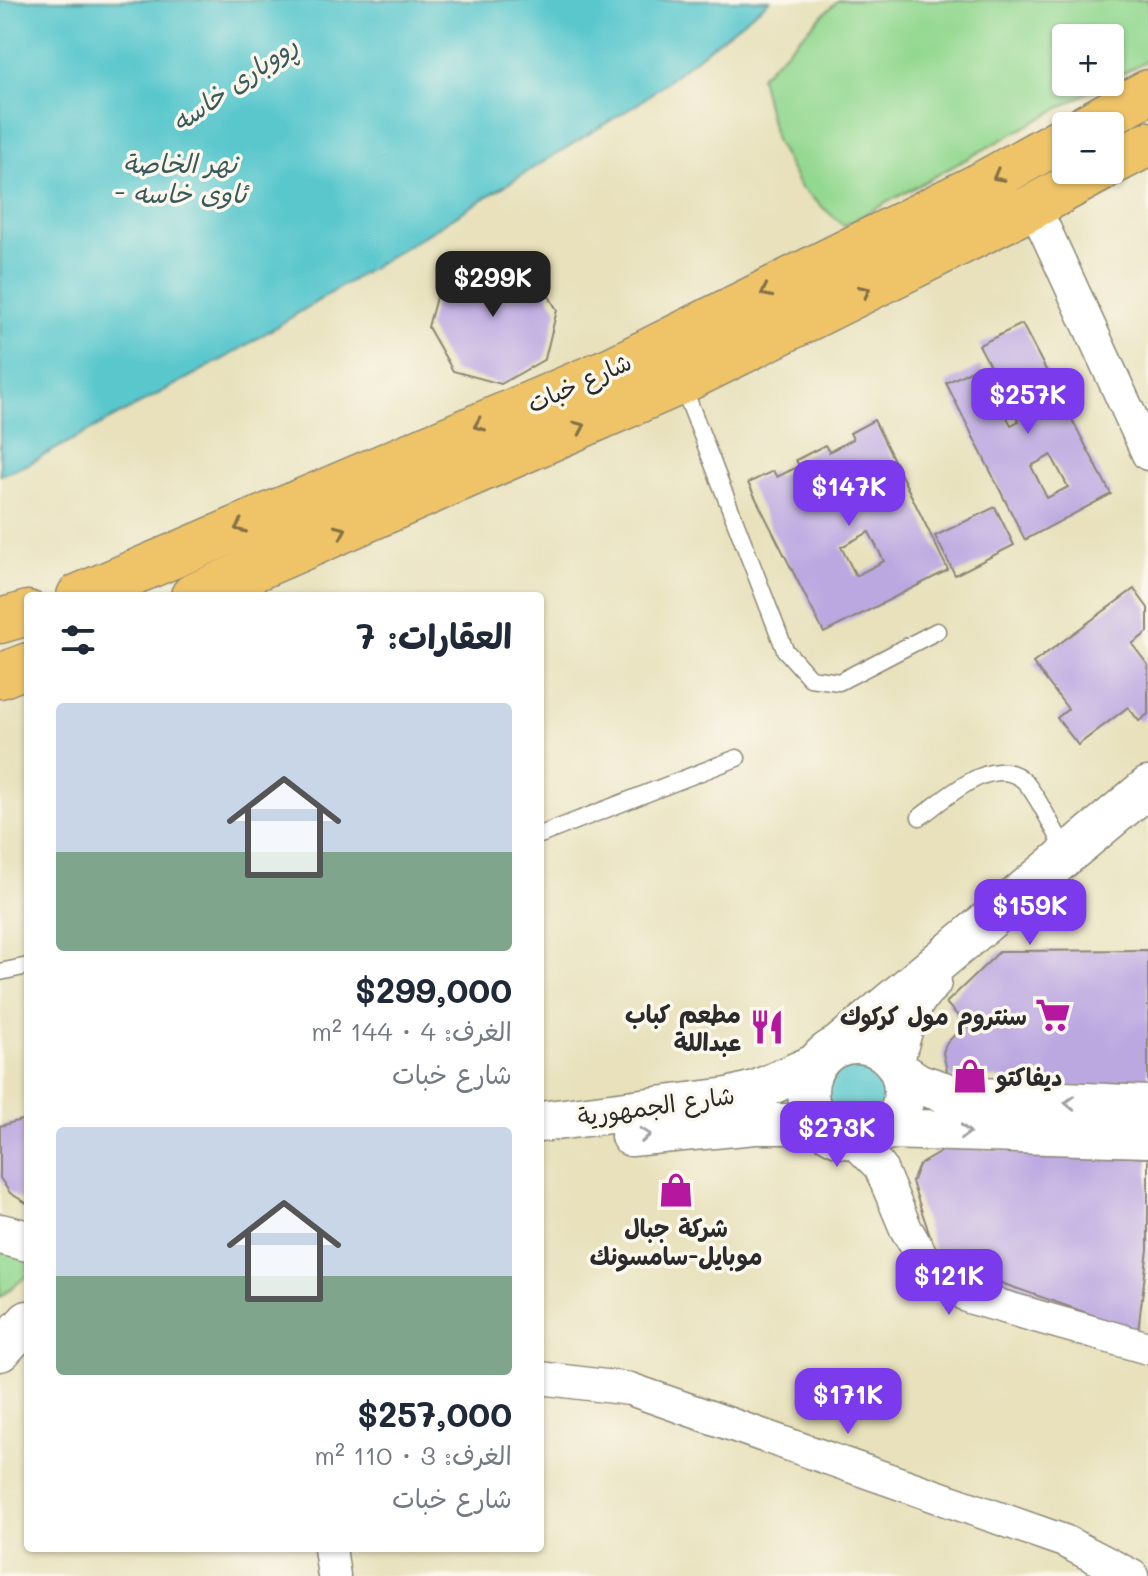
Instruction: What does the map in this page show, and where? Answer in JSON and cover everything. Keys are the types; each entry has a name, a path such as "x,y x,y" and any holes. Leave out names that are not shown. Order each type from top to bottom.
{"main road":[{"path":"1112,112 1148,92"},
{"path":"1124,157 1148,144"},
{"name":"شارع خبات","path":"88,592 614,368 982,184 1052,145"},
{"name":"شارع خبات","path":"202,592 681,382 1074,184"},
{"path":"0,621 24,614"}],"street":[{"path":"1034,206 1147,448"},
{"path":"1148,787 826,1056 809,1080 807,1095 812,1110 853,1131 880,1167 906,1229 926,1263 969,1297 1148,1348"},
{"path":"853,1131 897,1118 905,1088 898,1066 910,1005 920,991 989,937 1148,824"},
{"path":"826,1056 853,1042 868,1044 882,1050 919,1084 959,1097 1148,1106"},
{"name":"شارع الجمهورية","path":"544,1121 728,1098 758,1090 826,1056"},
{"name":"شارع الجمهورية","path":"544,1148 723,1126 1148,1137"},
{"path":"0,1234 24,1240"},
{"path":"0,1351 24,1325"},
{"path":"544,1378 630,1389 1064,1541 1112,1572"},
{"path":"331,1552 334,1576"}],"lane":[{"path":"681,382 785,650 810,678 839,682 937,631"},
{"path":"544,833 737,758"},
{"path":"920,817 980,775 1005,771 1024,781 1068,854"},
{"path":"0,972 24,967"}],"green space":[{"path":"838,0 1148,0 1148,60 1124,73 1124,24 1052,24 1052,96 1081,96 844,226 800,187 775,140 760,76"},
{"path":"0,1250 24,1250 24,1278 0,1297"}],"water":[{"name":"نهر الخاصة - ئاوی خاسە","path":"0,0 770,0 639,103 227,357 28,464 0,475"},
{"path":"854,1055 875,1061 885,1071 891,1092 885,1113 875,1123 854,1129 833,1123 823,1113 817,1092 823,1071 833,1061"}],"building":[{"path":"484,254 532,267 557,310 545,359 501,384 453,371 428,327 441,279"},
{"path":"1022,324 1111,494 1025,540 946,383 980,366 1011,425 1019,421 979,345","holes":["1051,455 1068,487 1047,498 1031,466"]},
{"path":"874,420 948,570 824,633 748,483 773,471 777,477 799,466 796,460 825,445 829,452 853,439 850,433","holes":["869,532 884,561 856,576 841,547"]},
{"path":"995,507 1014,545 955,575 935,536"},
{"path":"1134,589 1148,608 1148,632 1132,644 1148,665 1148,714 1139,721 1128,707 1078,745 1057,718 1068,709 1033,663"},
{"name":"سنتروم مول كركوك","path":"1148,950 1148,1089 1045,1086 996,1078 952,1079 943,1053 946,1044 959,1030 968,1027 946,1003 1000,951"},
{"path":"24,1119 24,1202 10,1193 0,1178 0,1126"},
{"path":"949,1147 1148,1158 1148,1249 1138,1331 984,1277 961,1278 935,1251 912,1182 919,1165"}],"place":[{"name":"سنتروم مول كركوك","path":"1053,1015"},
{"name":"مطعم كباب عبداللة","path":"767,1027"},
{"name":"ديفاكتو","path":"970,1076"},
{"name":"شركة جبال موبايل-سامسونك","path":"676,1190"}],"water label":[{"name":"ڕووباری خاسە","path":"234,83"}]}
